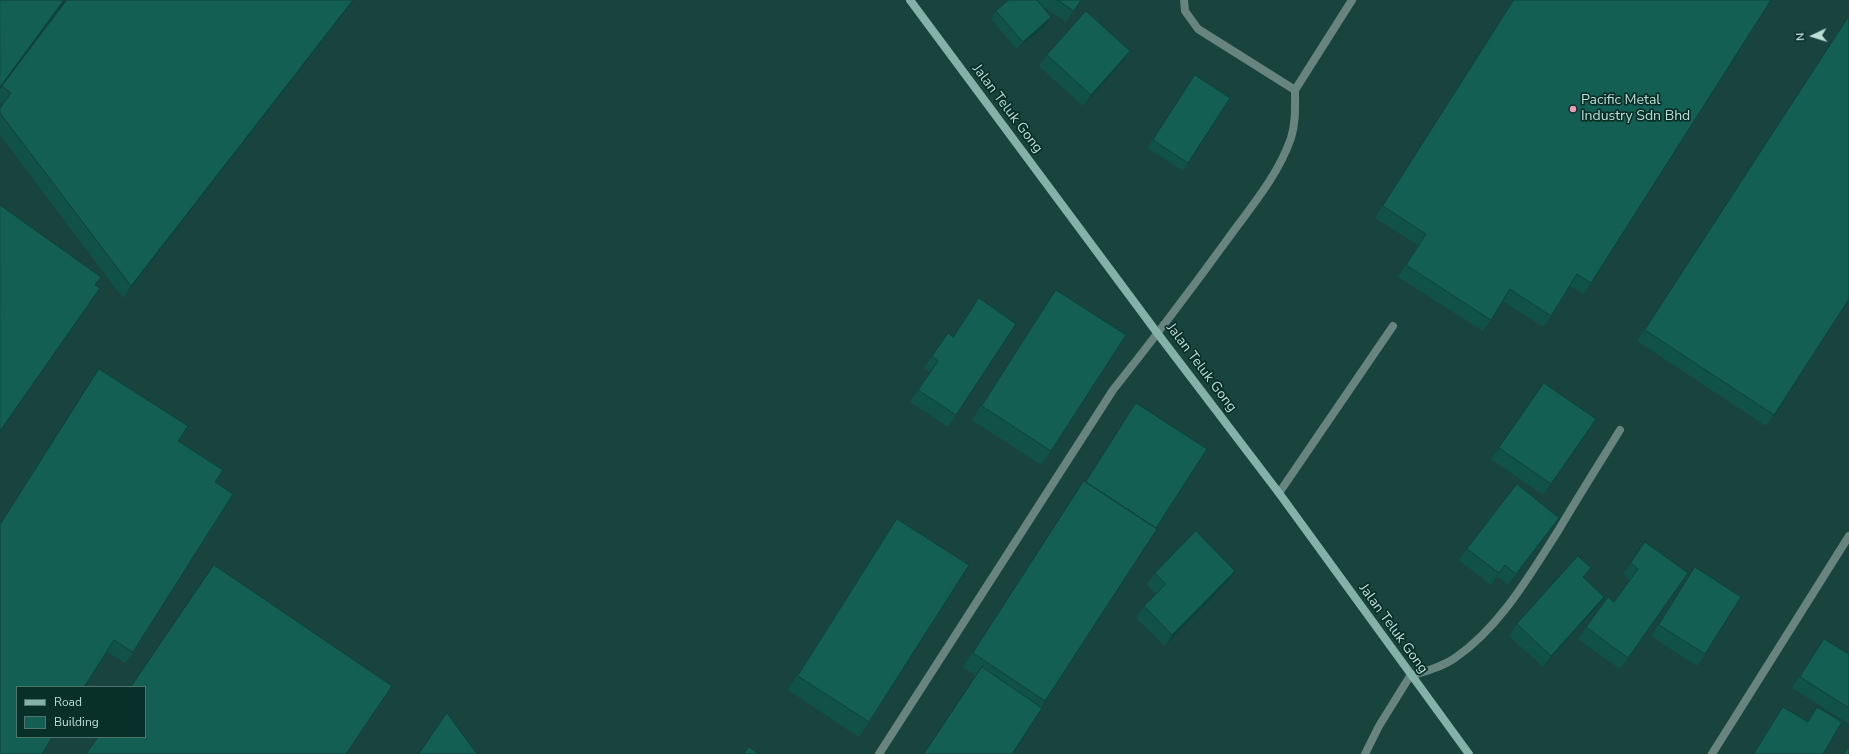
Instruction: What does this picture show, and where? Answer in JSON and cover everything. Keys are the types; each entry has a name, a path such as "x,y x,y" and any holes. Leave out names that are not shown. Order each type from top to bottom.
{"street":[{"name":"Jalan Teluk Gong","path":"910,0 1158,334 1279,493 1410,676 1469,754"}],"lane":[{"path":"1184,0 1185,11 1198,29 1294,90"},
{"path":"879,754 1114,390 1158,334 1265,188 1281,161 1292,137 1296,113 1294,90 1352,0"},
{"path":"1279,493 1393,326"},
{"path":"1365,754 1378,726 1410,676 1437,668 1455,658 1474,643 1494,622 1525,584 1620,430"},
{"path":"1712,754 1849,536"}],"shaded area":[{"path":"0,0 1849,0 1849,754 0,754"}],"building":[{"path":"0,0 64,0 0,87"},
{"path":"67,0 353,0 131,286 0,113 0,108 11,93 2,86"},
{"path":"1009,0 1037,0 1051,17 1023,42 996,11"},
{"path":"1058,0 1081,0 1074,11"},
{"name":"Pacific Metal Industry Sdn Bhd","path":"1514,0 1771,0 1591,283 1577,274 1551,316 1510,289 1491,320 1406,265 1426,234 1383,206"},
{"path":"1086,11 1130,51 1091,95 1047,55"},
{"path":"1849,16 1849,299 1774,415 1645,330"},
{"path":"1195,75 1230,98 1188,163 1153,140"},
{"path":"0,205 101,277 95,285 100,288 0,431"},
{"path":"1056,290 1126,335 1051,451 982,406"},
{"path":"979,298 1016,324 956,415 918,390 938,361 932,356 948,333 953,337"},
{"path":"99,369 188,426 178,441 223,470 215,482 233,494 133,652 114,640 85,686 16,686 16,738 51,738 42,754 0,754 0,525"},
{"path":"1544,383 1596,419 1551,484 1499,448"},
{"path":"1136,403 1207,449 1156,528 1086,482"},
{"path":"1084,481 1157,529 1045,701 973,653"},
{"path":"1517,484 1559,518 1516,574 1505,565 1499,573 1467,549"},
{"path":"897,519 969,565 869,722 798,676"},
{"path":"1196,531 1235,571 1172,635 1144,606 1166,584 1155,573"},
{"path":"1645,542 1688,573 1628,658 1586,627 1608,597 1614,602 1638,569 1631,563"},
{"path":"1578,556 1591,568 1583,577 1604,597 1551,656 1517,624"},
{"path":"214,565 392,686 346,754 86,754 97,738 146,738 146,686 132,686"},
{"path":"1695,567 1741,597 1705,654 1659,625"},
{"path":"1824,639 1849,654 1849,708 1800,677"},
{"path":"982,667 1042,708 1012,754 924,754"},
{"path":"1783,707 1808,722 1817,707 1842,722 1823,754 1754,754"},
{"path":"447,713 477,754 419,754"},
{"path":"1849,746 1849,754 1844,754"},
{"path":"749,747 759,754 744,754"}],"place":[{"name":"Pacific Metal Industry Sdn Bhd","path":"1573,109"}]}
